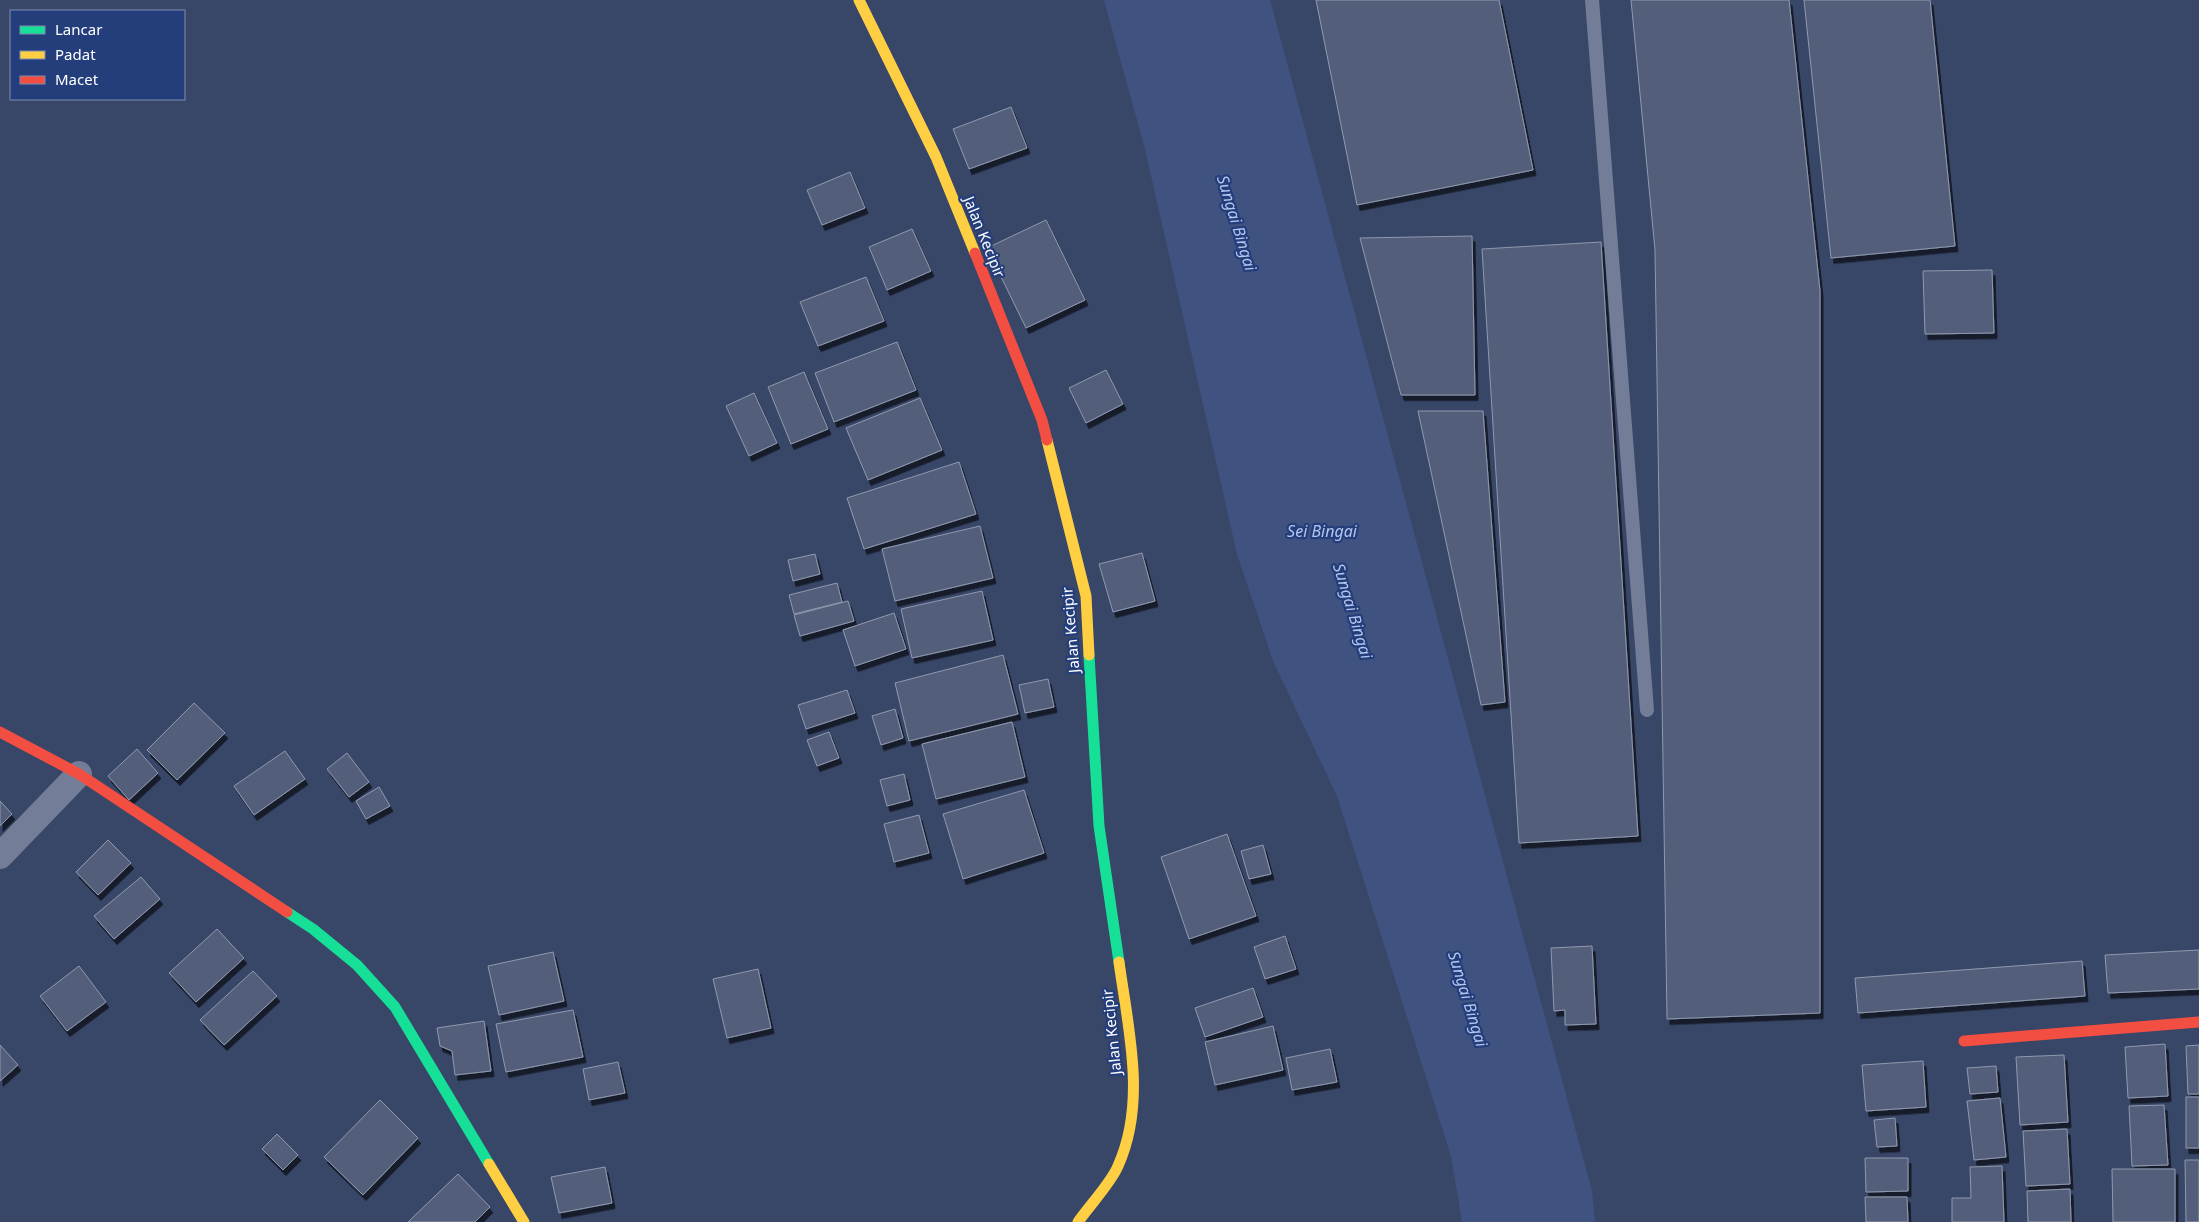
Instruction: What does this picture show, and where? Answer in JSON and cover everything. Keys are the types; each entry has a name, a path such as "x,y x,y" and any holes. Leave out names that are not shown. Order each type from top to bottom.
{"street":[{"name":"Jalan Kecipir","path":"859,0 936,157 1042,420 1086,596 1100,826 1133,1062 1132,1121 1118,1167 1078,1222"},
{"path":"0,732 79,774 313,930 357,965 395,1007 524,1222"},
{"path":"0,856 79,774"},
{"path":"1964,1041 2199,1022"}],"lane":[{"path":"1592,0 1647,710"}],"water":[{"name":"Sei Bingai","path":"1104,0 1270,0 1592,1191 1595,1222 1462,1222 1451,1156 1337,796 1273,661 1237,554 1145,149"}],"building":[{"path":"1316,0 1499,0 1533,170 1357,205"},
{"path":"1631,0 1789,0 1820,291 1820,1013 1667,1019 1655,250"},
{"path":"1804,0 1930,0 1955,246 1831,258"},
{"path":"1011,107 1027,148 969,169 953,129"},
{"path":"850,172 865,208 822,225 807,190"},
{"path":"1046,220 1085,300 1026,328 987,248"},
{"path":"912,229 931,271 887,290 869,247"},
{"path":"1472,236 1475,395 1401,395 1360,238"},
{"path":"1601,242 1638,836 1519,843 1482,249"},
{"path":"1992,270 1994,333 1925,334 1923,271"},
{"path":"866,277 884,321 818,346 800,302"},
{"path":"897,342 916,390 834,422 815,373"},
{"path":"1106,370 1123,404 1086,423 1069,388"},
{"path":"804,372 828,429 791,444 768,387"},
{"path":"754,393 777,443 749,456 726,406"},
{"path":"920,398 942,450 868,480 846,428"},
{"path":"1418,411 1483,411 1505,702 1481,705"},
{"path":"959,462 976,514 864,549 847,498"},
{"path":"980,526 993,578 895,601 882,549"},
{"path":"1142,553 1155,601 1113,612 1099,564"},
{"path":"815,554 820,574 793,581 788,560"},
{"path":"837,583 842,602 794,614 789,595"},
{"path":"982,591 993,640 912,658 901,609"},
{"path":"848,601 854,621 800,636 794,615"},
{"path":"894,613 906,649 855,666 843,630"},
{"path":"1003,655 1018,714 909,741 895,683"},
{"path":"1048,679 1054,707 1025,713 1019,685"},
{"path":"847,690 855,713 806,729 798,705"},
{"path":"194,703 225,733 177,780 147,750"},
{"path":"895,709 903,738 881,745 872,716"},
{"path":"1012,722 1025,777 936,799 922,744"},
{"path":"829,732 839,758 817,766 807,740"},
{"path":"137,749 158,773 129,800 108,776"},
{"path":"285,751 305,779 254,815 234,786"},
{"path":"347,753 369,782 349,797 327,769"},
{"path":"904,774 910,800 887,806 880,780"},
{"path":"379,787 390,806 366,819 356,801"},
{"path":"1024,790 1044,853 963,879 943,814"},
{"path":"0,801 12,814 0,826"},
{"path":"919,815 929,853 894,862 884,824"},
{"path":"1227,834 1256,916 1189,939 1161,857"},
{"path":"108,840 131,863 98,895 76,872"},
{"path":"1263,845 1271,874 1249,879 1241,851"},
{"path":"141,877 160,899 114,939 94,916"},
{"path":"217,929 244,958 196,1002 169,973"},
{"path":"1285,936 1296,969 1265,979 1254,947"},
{"path":"1592,946 1596,1024 1565,1025 1565,1010 1554,1011 1551,948"},
{"path":"2199,950 2199,989 2108,993 2105,955"},
{"path":"553,952 564,1001 499,1015 488,966"},
{"path":"2082,961 2085,996 1858,1013 1855,978"},
{"path":"79,966 106,1002 67,1031 40,996"},
{"path":"758,969 771,1028 727,1038 713,979"},
{"path":"253,971 277,996 224,1045 200,1020"},
{"path":"1253,988 1263,1017 1205,1037 1195,1008"},
{"path":"573,1010 583,1057 506,1072 496,1024"},
{"path":"484,1021 491,1071 455,1075 452,1051 440,1046 437,1028"},
{"path":"1273,1026 1283,1070 1215,1085 1205,1042"},
{"path":"2165,1044 2168,1096 2128,1098 2125,1047"},
{"path":"0,1045 18,1065 0,1081"},
{"path":"2199,1045 2199,1094 2188,1094 2186,1046"},
{"path":"1330,1049 1337,1082 1292,1090 1286,1058"},
{"path":"2064,1055 2068,1122 2020,1125 2016,1057"},
{"path":"1923,1061 1926,1107 1866,1111 1862,1065"},
{"path":"618,1062 625,1093 589,1100 583,1069"},
{"path":"1996,1066 1998,1092 1970,1094 1967,1068"},
{"path":"2186,1097 2199,1097 2199,1148 2186,1148"},
{"path":"2000,1098 2006,1157 1974,1160 1967,1101"},
{"path":"380,1100 418,1138 363,1195 324,1157"},
{"path":"2164,1105 2168,1165 2132,1166 2129,1106"},
{"path":"1895,1118 1897,1146 1877,1147 1874,1120"},
{"path":"2067,1129 2070,1184 2026,1186 2023,1131"},
{"path":"277,1134 298,1155 283,1170 262,1149"},
{"path":"1865,1158 1908,1158 1908,1191 1866,1192"},
{"path":"2185,1160 2199,1160 2199,1222 2186,1222"},
{"path":"2002,1166 2004,1222 1952,1222 1952,1198 1971,1198 1970,1167"},
{"path":"605,1167 612,1203 559,1213 551,1177"},
{"path":"2112,1169 2175,1169 2175,1222 2113,1222"},
{"path":"458,1174 490,1207 475,1222 408,1222"},
{"path":"2070,1189 2071,1222 2028,1222 2027,1191"},
{"path":"1865,1197 1907,1197 1908,1222 1866,1222"}],"traffic: fast":[{"path":"1089,655 1099,826 1119,962"},
{"path":"287,912 313,929 357,965 395,1007 489,1164"}],"traffic: slow":[{"path":"859,0 936,157 975,253"},
{"path":"1047,440 1086,596 1089,655"},
{"path":"1078,1222 1115,1173 1127,1142 1132,1116 1133,1065 1119,962"},
{"path":"489,1164 524,1222"}],"traffic: jam":[{"path":"975,253 1042,420 1047,440"},
{"path":"0,732 79,774 287,912"},
{"path":"1964,1041 2199,1022"}],"water label":[{"name":"Sungai Bingai","path":"1237,223"},
{"name":"Sungai Bingai","path":"1353,611"},
{"name":"Sungai Bingai","path":"1468,999"}]}
